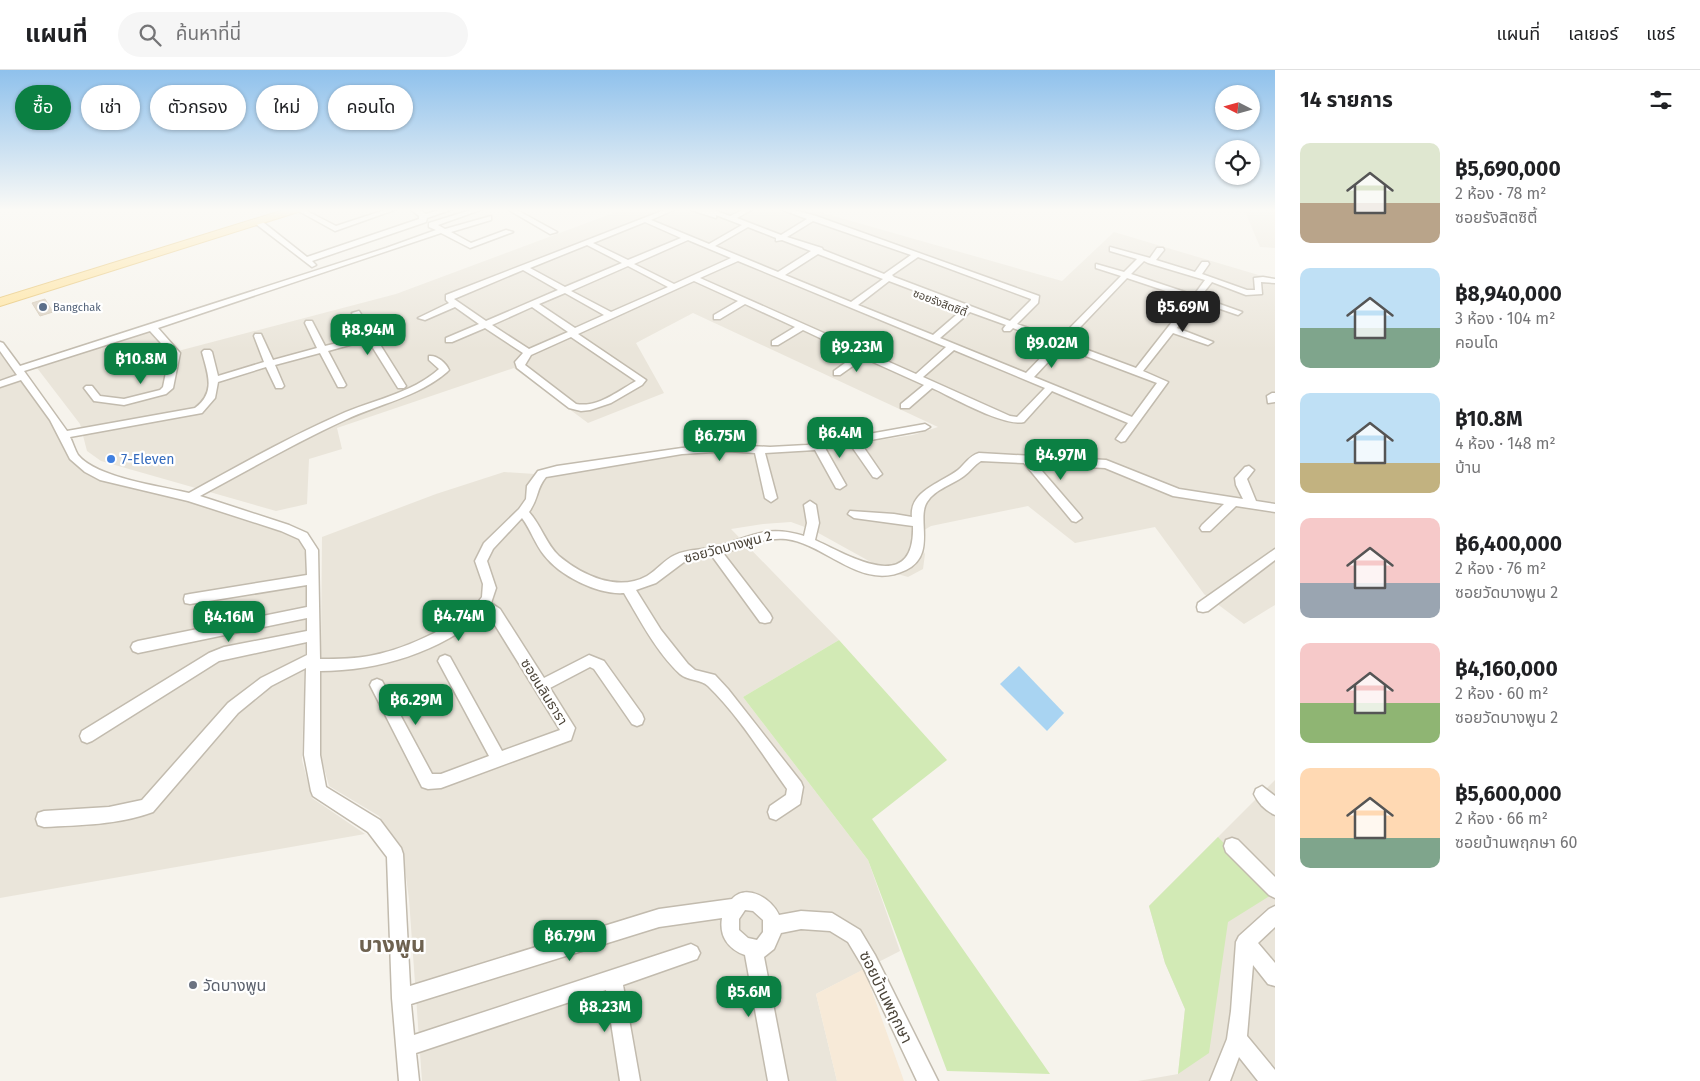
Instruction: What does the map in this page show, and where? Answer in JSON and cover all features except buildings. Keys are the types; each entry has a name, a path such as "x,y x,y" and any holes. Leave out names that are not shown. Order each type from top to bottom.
{"main road":[{"path":"0,302 145,256"}],"street":[{"path":"302,256 322,274"},
{"path":"307,260 313,256"},
{"path":"0,384 20,373 152,327 322,274 372,256"},
{"path":"528,353 450,300 449,297 552,256"},
{"path":"614,256 674,287"},
{"path":"449,340 646,256"},
{"path":"729,256 1133,422"},
{"path":"777,276 808,256"},
{"name":"ซอยรังสิตซิตี้","path":"827,256 1161,385"},
{"path":"851,306 914,256"},
{"path":"923,256 1036,298 1009,327"},
{"path":"1136,256 1210,279 1246,293 1259,292 1257,280 1275,281"},
{"path":"1151,261 1155,256"},
{"path":"1027,378 1142,258"},
{"path":"533,304 573,332 638,376 641,380 639,383 591,408 581,409 573,406 520,366 520,362 528,353 573,332 736,259"},
{"path":"1197,275 1205,264"},
{"path":"1099,266 1238,312"},
{"path":"523,267 611,316"},
{"path":"693,278 1014,421 1020,420 1050,388"},
{"path":"1138,372 1210,279"},
{"path":"717,317 744,301"},
{"path":"422,318 456,304"},
{"path":"933,340 967,310"},
{"path":"356,313 401,386"},
{"path":"309,323 341,385"},
{"path":"775,343 802,326"},
{"path":"88,388 97,399 116,402 164,392 168,388 175,353 152,327"},
{"path":"1171,329 1208,342"},
{"path":"258,336 279,386"},
{"path":"214,380 270,363 371,338"},
{"path":"0,345 55,419 74,457 89,469 104,477 190,497 285,528 303,536 312,550 314,611 312,756 319,791 374,826 395,854 401,998 409,1081"},
{"name":"ซอยรังสิตซิตี้","path":"1057,346 1138,372 1161,385"},
{"path":"917,378 952,347"},
{"path":"64,435 198,411 212,397 214,380 207,352"},
{"path":"837,373 863,354"},
{"path":"190,497 314,430 430,382 444,370 432,358"},
{"path":"905,406 931,384"},
{"path":"1121,439 1161,385"},
{"path":"44,819 111,815 147,806 233,708 266,682 313,662 351,665 383,659 454,629 470,618 484,605 488,598 489,582 481,561 488,546 510,523 524,512 532,499 533,486 542,474 556,470 682,451 730,448 759,450 818,446 926,427"},
{"path":"854,441 877,474"},
{"path":"818,446 840,485"},
{"path":"759,450 771,498"},
{"name":"ซอยวัดบางพูน 2","path":"524,512 533,522 549,553 564,566 597,583 616,588 627,587 653,578 681,558 716,551 771,534 787,534 810,539 859,568 887,572 902,567 912,559 920,543 916,523 917,512 921,502 933,488 966,469 972,460 986,457 1106,464 1176,493 1234,501 1249,500 1275,508"},
{"path":"1027,460 1076,518"},
{"path":"1249,470 1241,478 1249,500"},
{"path":"1206,528 1234,501"},
{"path":"810,505 813,523 810,539"},
{"path":"854,514 894,518 916,523"},
{"path":"716,551 765,618"},
{"path":"1203,607 1275,554"},
{"path":"190,599 313,579"},
{"path":"627,587 644,615 682,666 690,674 710,678 795,787 794,799 776,812"},
{"name":"ซอยนลินธารา","path":"377,685 428,782 441,782 566,735 568,728 495,613 484,605"},
{"path":"138,647 314,611"},
{"path":"87,736 214,657 224,653 314,635"},
{"path":"445,661 500,760"},
{"path":"540,686 590,661 599,664 637,719"},
{"path":"1262,794 1275,807"},
{"path":"1232,846 1275,889"},
{"path":"750,901 766,908 774,925 773,935 769,942 761,948 753,949 744,947 737,941 731,933 729,924 730,915 735,907 741,902 750,901"},
{"path":"401,998 660,918 735,907"},
{"path":"1218,1080 1237,1039 1241,1011 1245,942 1275,915"},
{"name":"ซอยบ้านพฤกษา","path":"774,925 802,920 832,922 854,936 869,961 928,1081"},
{"path":"1245,942 1275,977"},
{"path":"753,949 778,1081"},
{"path":"406,1047 691,953"},
{"path":"613,979 630,1081"},
{"path":"1237,1039 1271,1081"}],"shaded area":[{"path":"497,256 975,256 1062,281 1088,256 1195,256 1275,280 1275,605 1244,624 1204,594 1155,527 1075,543 1028,506 931,526 914,536 925,554 923,569 908,577 887,571 813,530 791,522 731,529 839,640 743,697 868,860 900,951 816,994 837,1081 422,1081 409,899 402,847 379,816 329,786 320,753 322,537 436,494 504,472 551,475 683,455 730,451 772,453 807,451 913,435 938,427 693,313 636,343 664,393 588,423 514,368 337,428 342,449 309,459 307,504 276,511 101,461 87,451 80,424 34,364 151,324 178,351 396,294"},
{"path":"3,352 65,429 71,458 89,470 280,526 301,540 308,563 302,760 312,798 365,834 0,898 0,354"},
{"path":"1275,780 1275,1081 1138,1081 1178,1074 1185,1009 1165,963 1149,906"},
{"path":"864,969 904,1081 837,1081 816,994"}],"green space":[{"path":"839,640 947,760 872,819 1050,1074 947,1071 868,860 743,697"},
{"path":"1218,837 1273,894 1228,922 1209,1053 1178,1074 1185,1009 1165,963 1149,906"}],"water":[{"path":"1019,666 1064,713 1047,731 1000,684"}],"place":[{"name":"Bangchak","path":"43,307"},
{"name":"7-Eleven","path":"111,459"},
{"name":"วัดบางพูน","path":"193,985"}],"district":[{"name":"บางพูน","path":"392,944"}]}
